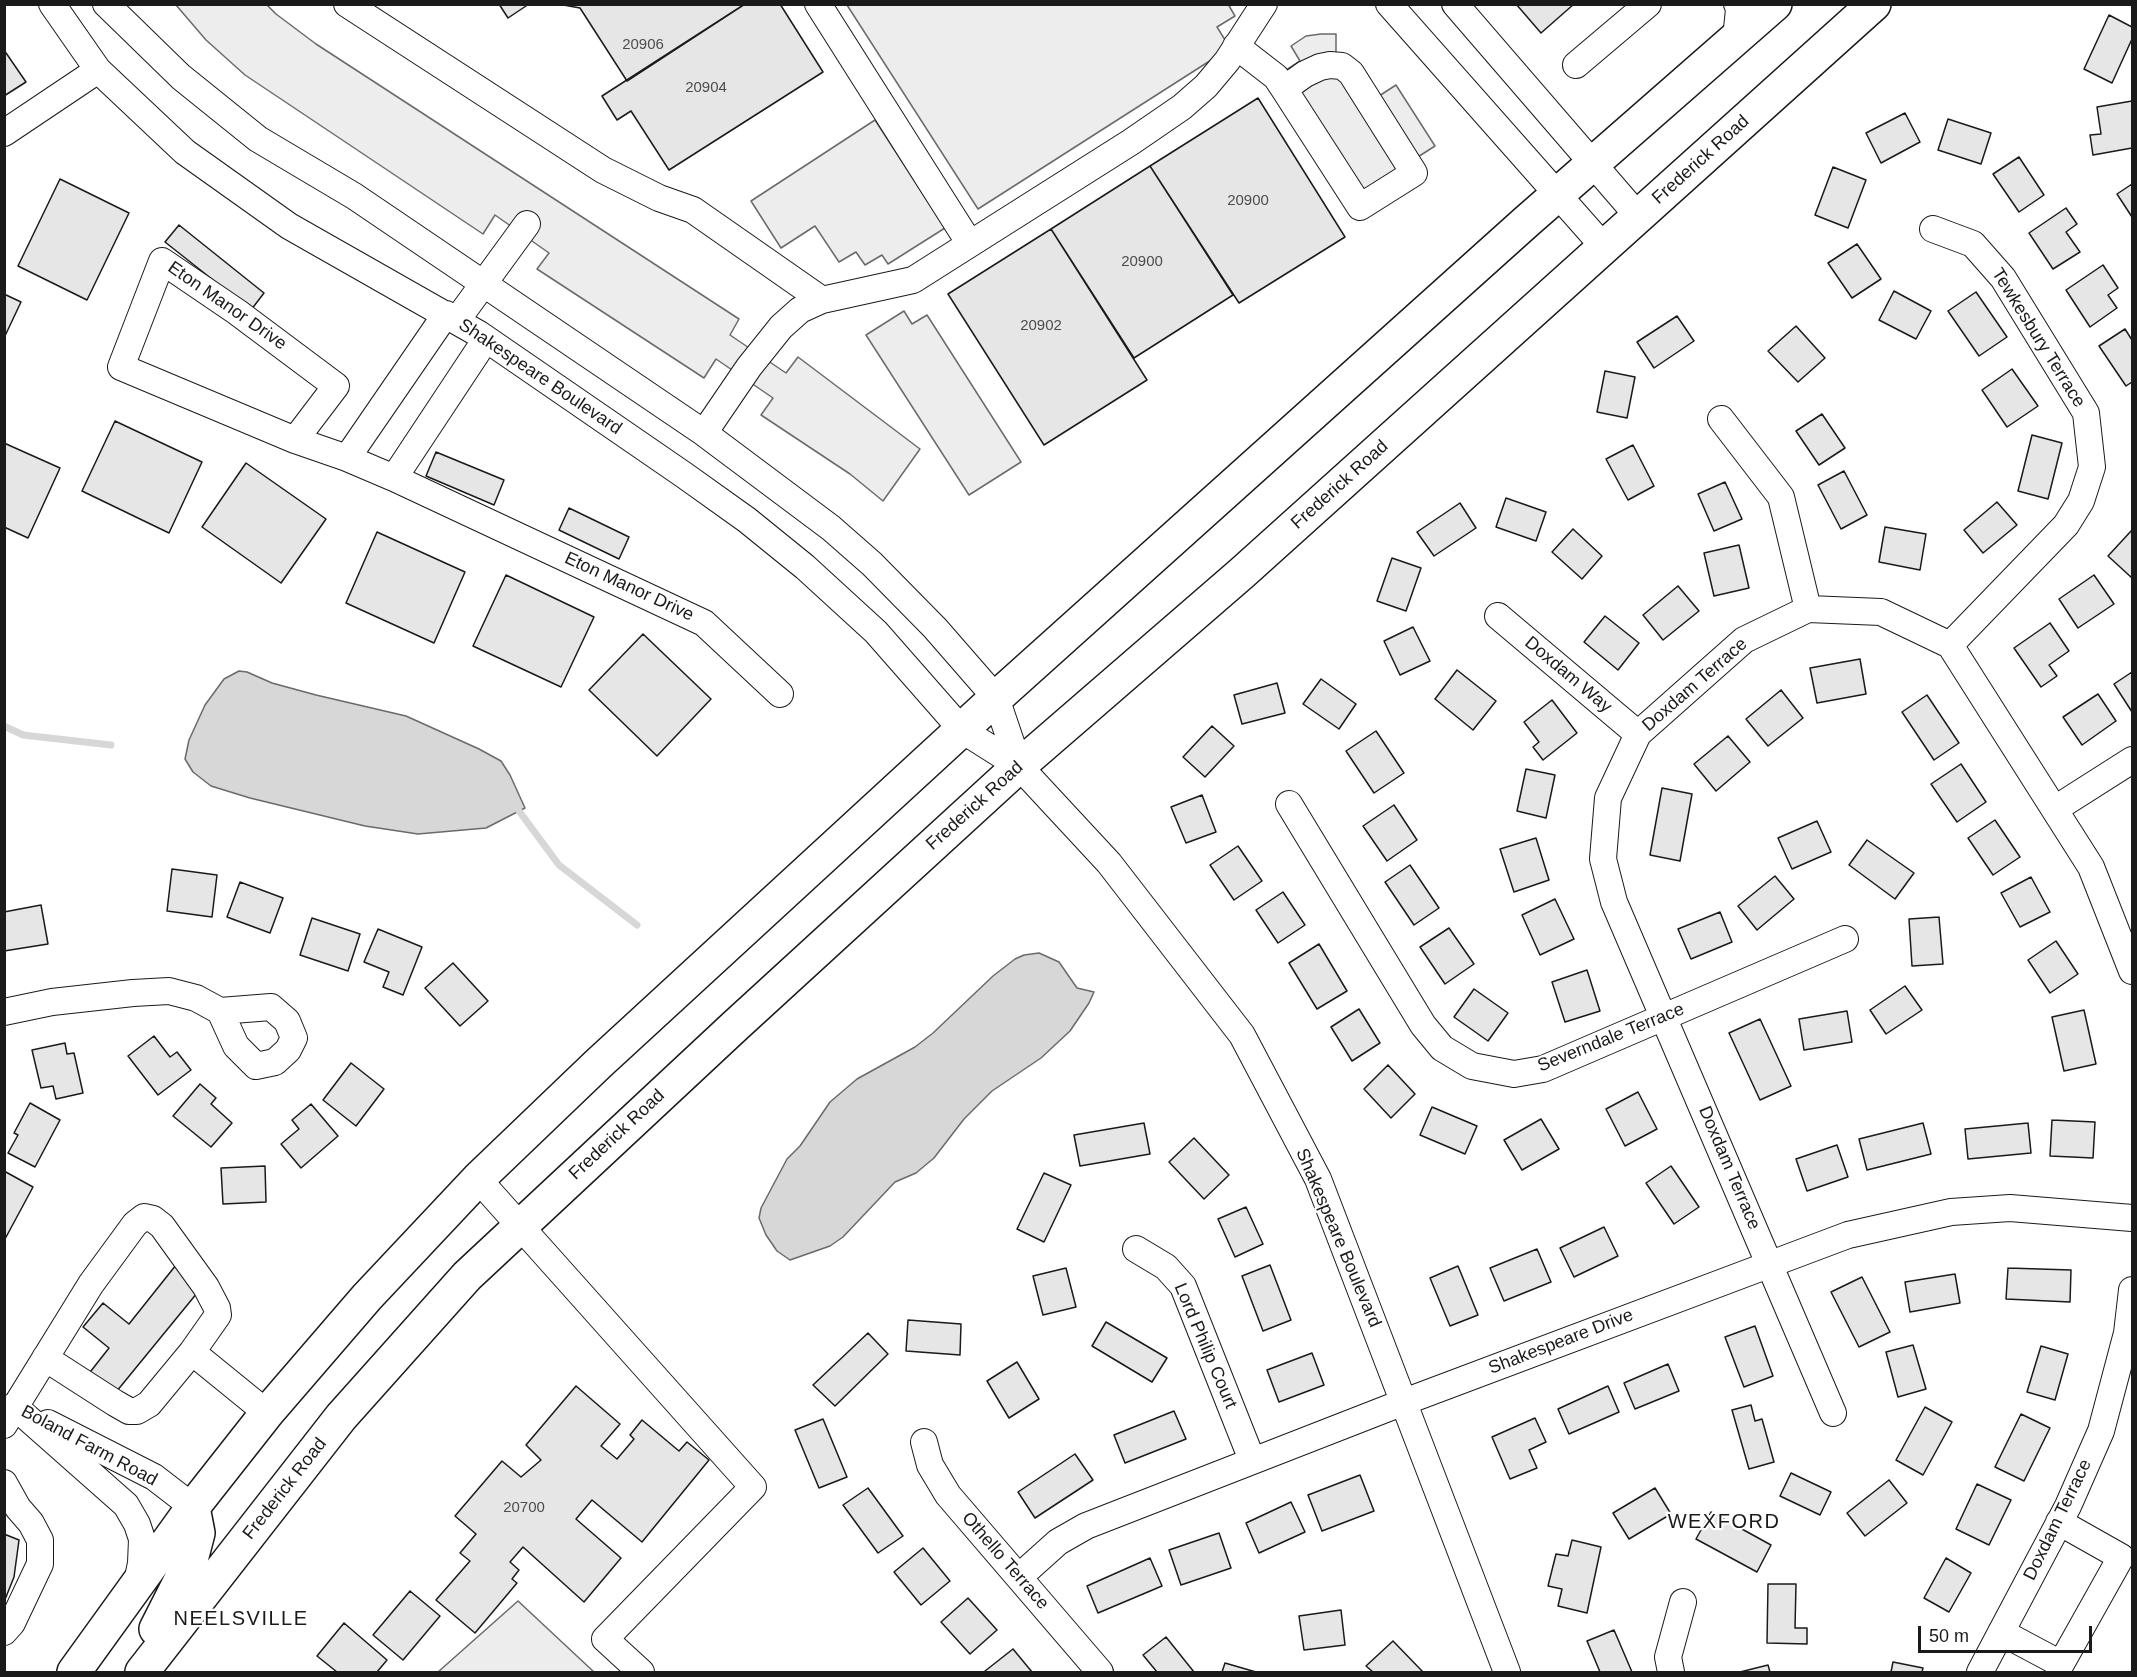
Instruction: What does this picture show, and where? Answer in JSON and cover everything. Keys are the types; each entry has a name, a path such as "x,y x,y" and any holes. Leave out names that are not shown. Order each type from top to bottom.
{"main road":[{"path":"74,1672 193,1507 267,1413 367,1297 478,1179 607,1056 996,698 1557,194 1775,4"},
{"name":"Frederick Road","path":"142,1672 341,1417 467,1276 1019,766 1242,573 1874,4"},
{"path":"142,1672 149,1641 191,1560 198,1533 193,1507"}],"street":[{"name":"Shakespeare Boulevard","path":"52,4 98,70 185,152 289,226 452,317 486,339 747,520 805,567 876,632 962,730 1019,766 1109,863 1242,1035 1318,1179 1507,1672"},
{"name":"Shakespeare Boulevard","path":"106,4 181,77 258,139 354,196 704,433 831,528 872,564 935,628 996,698 1019,766"},
{"path":"347,4 603,170 659,198 693,210 822,300"},
{"path":"818,4 970,244"},
{"path":"704,433 749,368 781,327 800,310 822,300 913,280 1182,107 1206,86 1264,4"},
{"path":"1389,4 1604,247"},
{"path":"1455,4 1638,216"},
{"path":"1576,64 1648,4"},
{"path":"1736,39 1739,9 1737,4"},
{"path":"1236,46 1276,77 1360,207 1414,173 1351,73 1342,66 1330,65 1320,68 1305,74 1284,89"},
{"path":"4,133 98,70"},
{"path":"347,458 452,317 483,284 527,224"},
{"name":"Tewkesbury Terrace","path":"1933,229 1973,244 2004,278 2086,413 2092,467 2081,501 2066,525 1950,645"},
{"name":"Eton Manor Drive","path":"295,440 336,386 237,312 162,261 121,367 295,440 347,458 394,478 705,623 780,694"},
{"path":"394,478 486,339"},
{"path":"1721,419 1781,497 1808,609"},
{"name":"Doxdam Terrace","path":"1833,1413 1614,902 1603,860 1608,798 1638,734 1744,640 1808,609 1881,612 1950,645"},
{"name":"Doxdam Way","path":"1498,616 1638,734"},
{"path":"1950,645 2091,867 2133,971"},
{"path":"2055,808 2133,760"},
{"name":"Severndale Terrace","path":"1289,804 1423,1025 1442,1048 1472,1066 1514,1074 1543,1069 1845,939"},
{"path":"4,1012 52,1002 169,991 196,998 220,1011"},
{"path":"478,1179 753,1487 605,1639 641,1672"},
{"name":"Shakespeare Drive","path":"1019,1576 1058,1542 1086,1526 1252,1460 1848,1235 1951,1212 2010,1208 2133,1218"},
{"path":"8,1411 45,1358 91,1284 135,1224 144,1217 153,1219 162,1226 206,1287 217,1308 218,1316 192,1352 149,1404 137,1411 129,1411 115,1403 45,1358"},
{"name":"Lord Philip Court","path":"1136,1249 1166,1267 1183,1286 1252,1460"},
{"name":"Doxdam Terrace","path":"1980,1672 2059,1522 2101,1431 2127,1334 2133,1290"},
{"path":"192,1352 267,1413"},
{"name":"Boland Farm Road","path":"8,1411 154,1477 193,1507"},
{"name":"Boland Farm Road","path":"8,1411 126,1505 137,1524 142,1539 137,1586"},
{"name":"Othello Terrace","path":"924,1442 930,1466 948,1495 1100,1672"},
{"path":"4,1483 40,1540 40,1564 12,1623 4,1632"},
{"path":"2001,1632 2061,1664 2121,1557 2059,1522"},
{"path":"1671,1672 1668,1657 1683,1602"}],"shaded area":[{"path":"1228,4 1235,16 1217,27 1230,48 978,209 847,5"},
{"path":"176,5 267,5 316,44 739,319 730,335 786,373 798,357 920,449 883,501 850,474 761,415 773,398 716,359 704,378 537,269 549,253 495,215 483,234 245,75 206,40"},
{"path":"1336,34 1336,54 1379,96 1396,85 1435,146 1349,201 1271,80 1300,61 1291,46 1306,36"},
{"path":"875,120 945,228 888,264 882,255 865,265 856,252 839,262 815,226 781,248 751,201"},
{"path":"904,311 912,324 927,315 1021,462 969,495 866,335"},
{"path":"239,671 316,695 406,716 479,749 501,761 525,808 486,828 418,834 365,826 250,798 211,786 193,772 185,759 189,740 205,705 224,679"},
{"path":"1039,953 1059,962 1077,988 1094,992 1070,1031 1041,1058 992,1091 964,1119 934,1158 916,1173 895,1182 843,1237 830,1246 790,1260 777,1251 766,1235 759,1218 761,1208 787,1159 800,1146 830,1102 857,1079 915,1047 1015,959"},
{"path":"518,1601 594,1672 438,1672"}],"building":[{"path":"499,4 529,4 508,18"},
{"path":"558,4 745,4 627,81 580,8"},
{"path":"745,4 780,4 823,72 669,170 631,111 617,120 602,96"},
{"path":"1516,4 1574,4 1541,33"},
{"path":"2109,15 2132,27 2132,39 2112,83 2084,69"},
{"path":"4,50 26,82 4,96"},
{"path":"1258,98 1345,237 1239,303 1150,166"},
{"path":"2132,101 2132,148 2093,155 2090,135 2101,134 2097,107"},
{"path":"1905,113 1920,142 1881,163 1866,133"},
{"path":"1948,119 1991,133 1981,164 1938,150"},
{"path":"2019,157 2044,195 2019,212 1993,174"},
{"path":"1150,166 1233,295 1134,358 1051,229"},
{"path":"1833,167 1866,180 1848,228 1815,215"},
{"path":"60,179 129,213 87,300 18,266"},
{"path":"2132,184 2132,217 2117,194"},
{"path":"2066,208 2077,224 2066,232 2080,252 2053,269 2029,233"},
{"path":"179,225 264,293 251,310 165,242"},
{"path":"1051,229 1147,380 1044,445 948,294"},
{"path":"1857,244 1881,279 1852,298 1828,263"},
{"path":"2103,265 2118,288 2108,295 2117,308 2090,327 2066,290"},
{"path":"1894,291 1931,311 1916,339 1879,320"},
{"path":"1976,292 2007,337 1979,356 1948,311"},
{"path":"4,294 21,302 4,338"},
{"path":"1677,316 1694,341 1654,368 1637,342"},
{"path":"1796,326 1825,358 1798,382 1768,351"},
{"path":"2125,329 2132,340 2132,382 2126,386 2099,346"},
{"path":"2012,369 2038,406 2007,427 1982,390"},
{"path":"1605,371 1635,377 1627,418 1597,412"},
{"path":"1822,414 1845,448 1819,465 1796,431"},
{"path":"115,421 202,462 169,533 82,491"},
{"path":"2032,435 2062,443 2048,499 2018,491"},
{"path":"4,443 60,468 28,538 4,527"},
{"path":"1633,445 1654,486 1628,500 1606,459"},
{"path":"436,452 504,480 494,505 426,476"},
{"path":"246,463 326,519 281,583 202,527"},
{"path":"1844,471 1867,515 1841,529 1818,485"},
{"path":"1725,482 1742,519 1714,531 1698,494"},
{"path":"1506,498 1546,512 1536,541 1496,527"},
{"path":"1997,502 2017,525 1983,553 1964,530"},
{"path":"1460,503 1476,528 1434,556 1417,532"},
{"path":"569,508 629,537 619,559 559,530"},
{"path":"1885,527 1926,534 1920,570 1879,562"},
{"path":"1573,529 1602,556 1582,579 1552,552"},
{"path":"2132,530 2132,578 2108,556"},
{"path":"377,532 465,572 434,643 346,603"},
{"path":"1739,545 1749,588 1714,596 1704,553"},
{"path":"1392,558 1421,568 1406,611 1377,601"},
{"path":"506,575 594,617 561,687 473,646"},
{"path":"2094,575 2114,604 2078,628 2059,599"},
{"path":"1678,586 1699,611 1663,640 1643,615"},
{"path":"1605,616 1639,643 1618,670 1584,642"},
{"path":"2050,623 2069,651 2049,665 2057,676 2041,687 2014,648"},
{"path":"1413,627 1430,661 1400,675 1384,641"},
{"path":"643,634 711,699 657,756 589,690"},
{"path":"1860,659 1866,694 1817,703 1810,668"},
{"path":"1457,670 1496,701 1473,730 1435,699"},
{"path":"2132,672 2132,712 2114,684"},
{"path":"1321,679 1356,704 1339,729 1303,704"},
{"path":"1277,683 1285,713 1242,724 1234,695"},
{"path":"1781,690 1803,718 1768,746 1746,719"},
{"path":"2098,694 2116,721 2082,745 2063,717"},
{"path":"1927,695 1959,743 1934,760 1902,712"},
{"path":"1552,700 1577,733 1543,760 1533,747 1539,742 1524,722"},
{"path":"1212,726 1234,746 1205,777 1183,757"},
{"path":"1376,731 1404,773 1374,793 1346,751"},
{"path":"1728,736 1750,762 1716,791 1694,764"},
{"path":"1961,764 1986,802 1957,822 1931,784"},
{"path":"1526,769 1555,775 1546,818 1517,811"},
{"path":"1662,788 1692,794 1680,861 1650,855"},
{"path":"1202,795 1216,832 1186,843 1171,807"},
{"path":"1394,805 1417,840 1387,861 1363,826"},
{"path":"1995,820 2020,857 1993,875 1968,838"},
{"path":"1817,821 1831,852 1792,869 1778,838"},
{"path":"1536,838 1549,880 1514,892 1500,849"},
{"path":"1867,840 1914,873 1895,899 1849,865"},
{"path":"1238,846 1262,881 1234,900 1210,865"},
{"path":"1410,865 1439,908 1414,925 1385,882"},
{"path":"172,869 217,875 212,917 167,911"},
{"path":"1775,876 1794,899 1757,930 1738,906"},
{"path":"2031,877 2050,912 2020,927 2001,893"},
{"path":"240,882 283,898 270,933 227,917"},
{"path":"1283,892 1305,925 1278,943 1256,910"},
{"path":"1555,899 1574,939 1540,955 1522,915"},
{"path":"41,905 48,944 4,951 4,912"},
{"path":"1720,912 1732,942 1691,959 1678,929"},
{"path":"1939,917 1943,964 1912,966 1909,919"},
{"path":"312,918 360,934 348,971 300,955"},
{"path":"1449,928 1474,964 1445,984 1420,947"},
{"path":"378,929 422,947 403,995 383,987 389,972 364,962"},
{"path":"2056,941 2078,974 2050,993 2028,960"},
{"path":"1319,944 1347,991 1317,1009 1289,963"},
{"path":"453,963 488,1001 460,1026 425,988"},
{"path":"1587,970 1600,1011 1565,1022 1552,982"},
{"path":"1905,986 1922,1010 1886,1034 1870,1010"},
{"path":"1474,989 1508,1013 1488,1041 1454,1017"},
{"path":"1359,1009 1380,1043 1352,1061 1331,1027"},
{"path":"2084,1010 2096,1064 2064,1071 2052,1017"},
{"path":"1847,1011 1852,1042 1804,1050 1799,1019"},
{"path":"1760,1019 1791,1086 1760,1100 1729,1033"},
{"path":"154,1036 170,1057 177,1052 191,1070 158,1095 128,1056"},
{"path":"65,1043 67,1054 74,1053 83,1093 56,1099 53,1086 41,1088 32,1050"},
{"path":"351,1063 384,1089 356,1126 323,1100"},
{"path":"1388,1065 1415,1094 1391,1118 1364,1089"},
{"path":"200,1084 216,1098 211,1104 232,1123 211,1147 173,1116"},
{"path":"1638,1092 1657,1129 1625,1146 1606,1109"},
{"path":"30,1103 60,1120 35,1167 8,1153 18,1135 14,1133"},
{"path":"311,1104 338,1136 301,1168 281,1144 299,1129 292,1120"},
{"path":"1432,1107 1477,1126 1465,1154 1420,1135"},
{"path":"1541,1119 1559,1149 1522,1170 1504,1140"},
{"path":"2052,1120 2095,1122 2093,1158 2050,1156"},
{"path":"1144,1123 1150,1154 1080,1166 1074,1135"},
{"path":"1923,1123 1931,1154 1867,1170 1859,1139"},
{"path":"2028,1123 2031,1153 1968,1159 1965,1129"},
{"path":"1194,1138 1229,1175 1204,1199 1169,1162"},
{"path":"1837,1145 1848,1177 1807,1191 1796,1159"},
{"path":"265,1166 266,1202 223,1204 221,1168"},
{"path":"1671,1166 1699,1207 1674,1224 1646,1183"},
{"path":"4,1171 33,1187 5,1239 4,1239"},
{"path":"1044,1173 1071,1185 1044,1242 1017,1229"},
{"path":"1246,1207 1263,1244 1235,1257 1218,1219"},
{"path":"1604,1227 1618,1256 1574,1277 1560,1248"},
{"path":"1537,1249 1551,1282 1504,1301 1490,1268"},
{"path":"176,1265 202,1287 112,1397 87,1376 109,1348 83,1327 103,1303 129,1324"},
{"path":"1270,1265 1291,1320 1263,1331 1242,1276"},
{"path":"1458,1266 1478,1315 1450,1326 1430,1278"},
{"path":"1066,1268 1076,1307 1043,1315 1033,1276"},
{"path":"2008,1268 2071,1270 2070,1302 2006,1299"},
{"path":"1955,1274 1960,1303 1910,1312 1905,1282"},
{"path":"1862,1277 1890,1332 1859,1347 1831,1292"},
{"path":"908,1320 961,1324 960,1355 906,1351"},
{"path":"1106,1322 1167,1358 1152,1382 1092,1346"},
{"path":"1755,1326 1773,1376 1744,1387 1725,1337"},
{"path":"868,1333 888,1354 835,1406 813,1385"},
{"path":"1913,1345 1926,1389 1898,1397 1886,1352"},
{"path":"2041,1346 2068,1354 2055,1400 2027,1392"},
{"path":"1312,1353 1324,1385 1279,1402 1267,1370"},
{"path":"1017,1362 1039,1399 1009,1418 987,1381"},
{"path":"1668,1364 1679,1391 1635,1409 1624,1383"},
{"path":"576,1386 620,1424 601,1446 617,1459 634,1439 630,1435 642,1420 679,1451 687,1442 709,1460 642,1542 592,1500 576,1519 621,1558 584,1602 523,1547 510,1562 519,1570 512,1579 517,1583 475,1633 436,1600 470,1561 460,1553 476,1534 455,1516 502,1461 521,1477 541,1460 526,1445"},
{"path":"1608,1386 1619,1412 1569,1434 1558,1409"},
{"path":"1751,1405 1755,1421 1762,1419 1774,1462 1749,1469 1732,1410"},
{"path":"1925,1407 1952,1422 1923,1475 1896,1460"},
{"path":"1174,1411 1186,1439 1125,1463 1114,1435"},
{"path":"2021,1414 2050,1428 2024,1481 1995,1467"},
{"path":"1535,1418 1546,1442 1529,1450 1537,1468 1510,1479 1492,1437"},
{"path":"823,1419 847,1477 819,1488 795,1430"},
{"path":"1075,1454 1093,1480 1035,1518 1018,1492"},
{"path":"1791,1473 1831,1492 1820,1515 1780,1496"},
{"path":"1360,1475 1374,1511 1322,1531 1308,1495"},
{"path":"1889,1480 1907,1503 1865,1536 1847,1513"},
{"path":"1977,1484 2011,1500 1989,1545 1956,1529"},
{"path":"868,1488 903,1536 878,1553 843,1505"},
{"path":"1655,1488 1671,1514 1629,1539 1613,1513"},
{"path":"1291,1502 1305,1532 1259,1553 1246,1523"},
{"path":"1711,1512 1771,1545 1757,1572 1696,1539"},
{"path":"1219,1533 1231,1568 1181,1585 1169,1550"},
{"path":"4,1534 19,1540 14,1577 4,1602"},
{"path":"1572,1540 1601,1547 1587,1613 1558,1606 1562,1589 1548,1586 1556,1554 1568,1556"},
{"path":"923,1548 950,1581 921,1605 894,1572"},
{"path":"1150,1558 1162,1586 1098,1613 1087,1586"},
{"path":"1946,1558 1971,1573 1949,1612 1924,1598"},
{"path":"1768,1584 1796,1584 1795,1628 1807,1628 1807,1644 1767,1643"},
{"path":"410,1591 440,1616 403,1660 373,1635"},
{"path":"968,1598 997,1630 970,1654 941,1622"},
{"path":"1341,1610 1345,1645 1304,1650 1299,1616"},
{"path":"344,1623 387,1660 377,1672 337,1672 317,1656"},
{"path":"1614,1630 1632,1672 1600,1672 1587,1641"},
{"path":"1166,1637 1194,1672 1157,1672 1143,1655"},
{"path":"1393,1641 1423,1672 1373,1672 1366,1666"},
{"path":"1013,1649 1032,1672 985,1671"},
{"path":"1893,1662 1923,1668 1922,1672 1891,1672"},
{"path":"1225,1663 1256,1672 1222,1672"},
{"path":"1768,1665 1770,1672 1740,1672"}],"waterway":[{"path":"4,726 23,735 111,745"},
{"path":"519,811 559,865 637,925"}],"district":[{"name":"WEXFORD","path":"1724,1522"},
{"name":"NEELSVILLE","path":"241,1619"}]}
